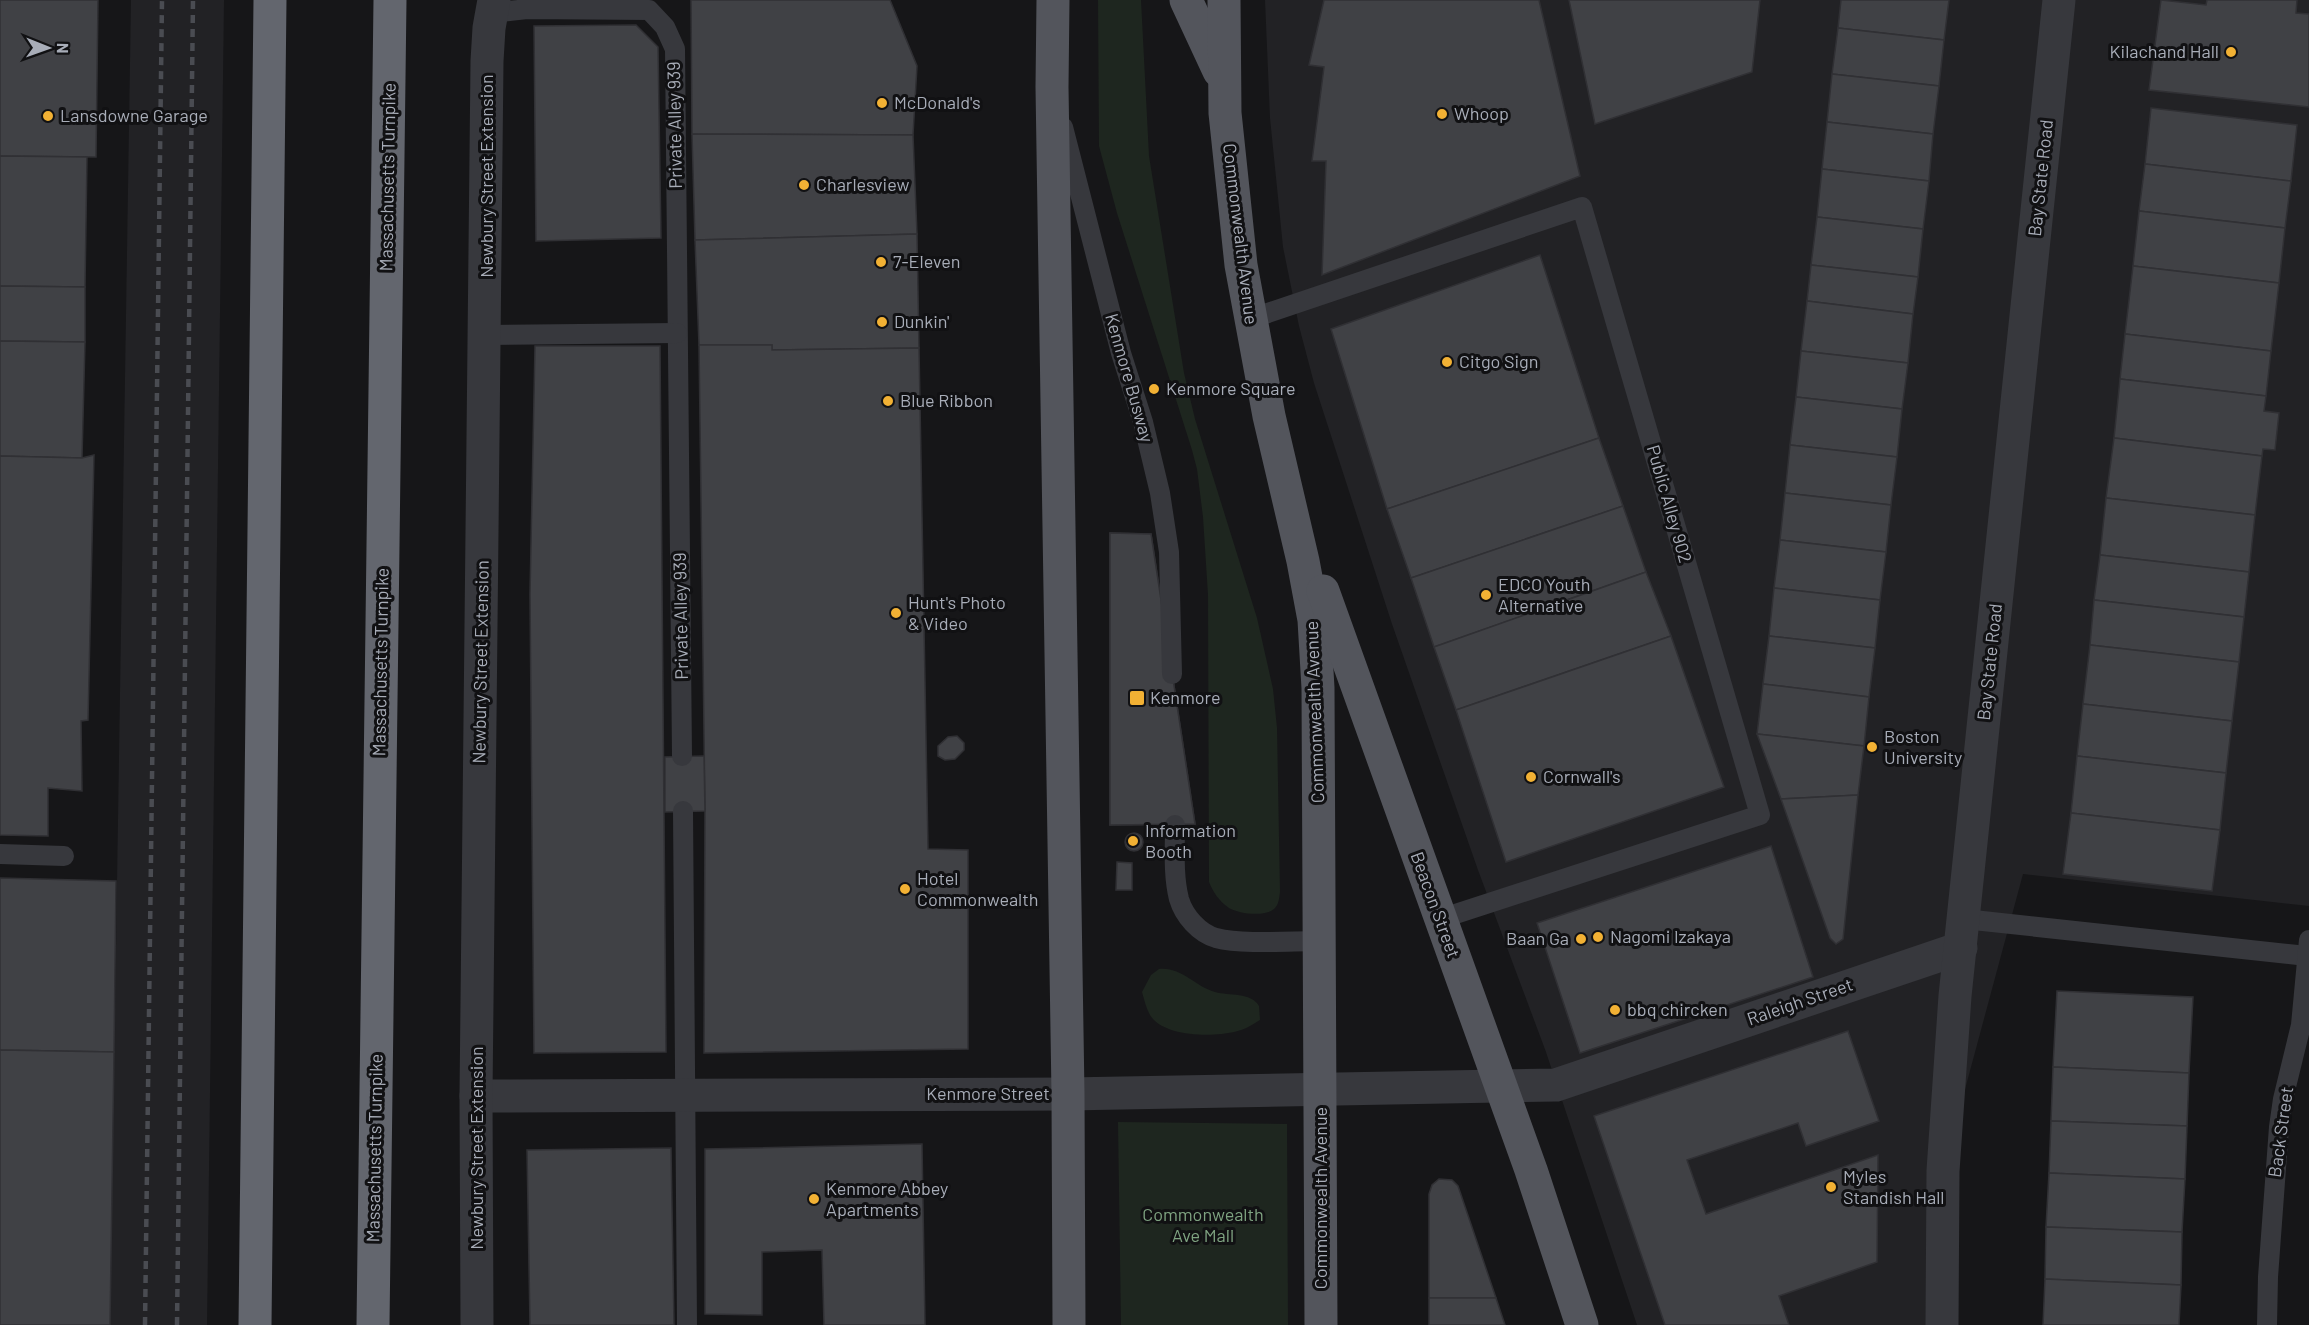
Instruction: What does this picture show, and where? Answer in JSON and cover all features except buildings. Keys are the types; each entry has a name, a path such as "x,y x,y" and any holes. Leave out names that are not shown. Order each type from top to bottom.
{"highway":[{"path":"255,1325 270,0"},
{"name":"Massachusetts Turnpike","path":"373,1325 390,0"}],"main road":[{"path":"1053,0 1052,87 1068,1094 1069,1325"},
{"path":"1186,0 1223,81"},
{"path":"1197,0 1223,81"},
{"name":"Commonwealth Avenue","path":"1224,0 1223,81 1229,163 1241,265 1263,388 1303,561 1315,634 1318,688 1321,1325"},
{"name":"Beacon Street","path":"1285,486 1531,1170 1582,1325"}],"street":[{"name":"Bay State Road","path":"1942,1325 1943,1171 1955,996 2059,0"},
{"name":"Newbury Street Extension","path":"477,1325 476,1096 488,45 493,6"},
{"name":"Raleigh Street","path":"1500,1086 1556,1085 1962,934"},
{"name":"Kenmore Street","path":"476,1096 1068,1094 1500,1086"}],"lane":[{"name":"Private Alley 939","path":"493,6 527,9 649,10 665,27 675,49 682,756"},
{"name":"Kenmore Busway","path":"1052,87 1121,352 1143,422 1160,493 1169,552 1172,674"},
{"name":"Public Alley 902","path":"1250,319 1582,207 1760,815 1440,919"},
{"path":"486,334 678,333"},
{"path":"683,811 687,1325"},
{"path":"1175,825 1176,869 1180,900 1186,914 1204,932 1216,938 1232,940 1319,941"},
{"path":"0,854 63,856"},
{"name":"Raleigh Street","path":"1962,934 2308,948"},
{"name":"Back Street","path":"2267,1325 2279,1127 2283,1099 2301,1025 2308,948"}],"shaded area":[{"path":"131,0 224,0 207,1325 110,1325"},
{"name":"Boston University","path":"1265,0 2309,0 2309,906 2023,874 1943,1171 1933,1325 1637,1325 1546,1052 1478,870 1392,624 1314,383 1299,326 1283,247 1270,118"}],"green space":[{"path":"1098,0 1141,0 1149,156 1184,373 1195,419 1257,618 1273,689 1277,728 1280,892 1276,907 1265,913 1245,913 1229,908 1217,896 1209,882 1208,595 1203,517 1197,469 1117,213 1099,146"},
{"path":"1159,969 1174,971 1215,992 1251,998 1259,1006 1260,1020 1238,1031 1225,1034 1189,1034 1166,1028 1150,1015 1142,992 1151,975"},
{"name":"Commonwealth Ave Mall","path":"1118,1122 1287,1124 1288,1325 1121,1325"}],"railway":[{"path":"145,1325 162,0"},
{"path":"177,1325 193,0"}],"place":[{"name":"Kilachand Hall","path":"2231,52"},
{"name":"McDonald's","path":"882,103"},
{"name":"Whoop","path":"1442,114"},
{"name":"Lansdowne Garage","path":"48,116"},
{"name":"Charlesview","path":"804,185"},
{"name":"7-Eleven","path":"881,262"},
{"name":"Dunkin'","path":"882,322"},
{"name":"Citgo Sign","path":"1447,362"},
{"name":"Kenmore Square","path":"1154,389"},
{"name":"Blue Ribbon","path":"888,401"},
{"name":"EDCO Youth Alternative","path":"1486,595"},
{"name":"Hunt's Photo & Video","path":"896,613"},
{"name":"Kenmore","path":"1137,698"},
{"name":"Boston University","path":"1872,747"},
{"name":"Cornwall's","path":"1531,777"},
{"name":"Information Booth","path":"1133,841"},
{"name":"Hotel Commonwealth","path":"905,889"},
{"name":"Nagomi Izakaya","path":"1598,937"},
{"name":"Baan Ga","path":"1581,939"},
{"name":"bbq chircken","path":"1615,1010"},
{"name":"Myles Standish Hall","path":"1831,1187"},
{"name":"Kenmore Abbey Apartments","path":"814,1199"}]}
